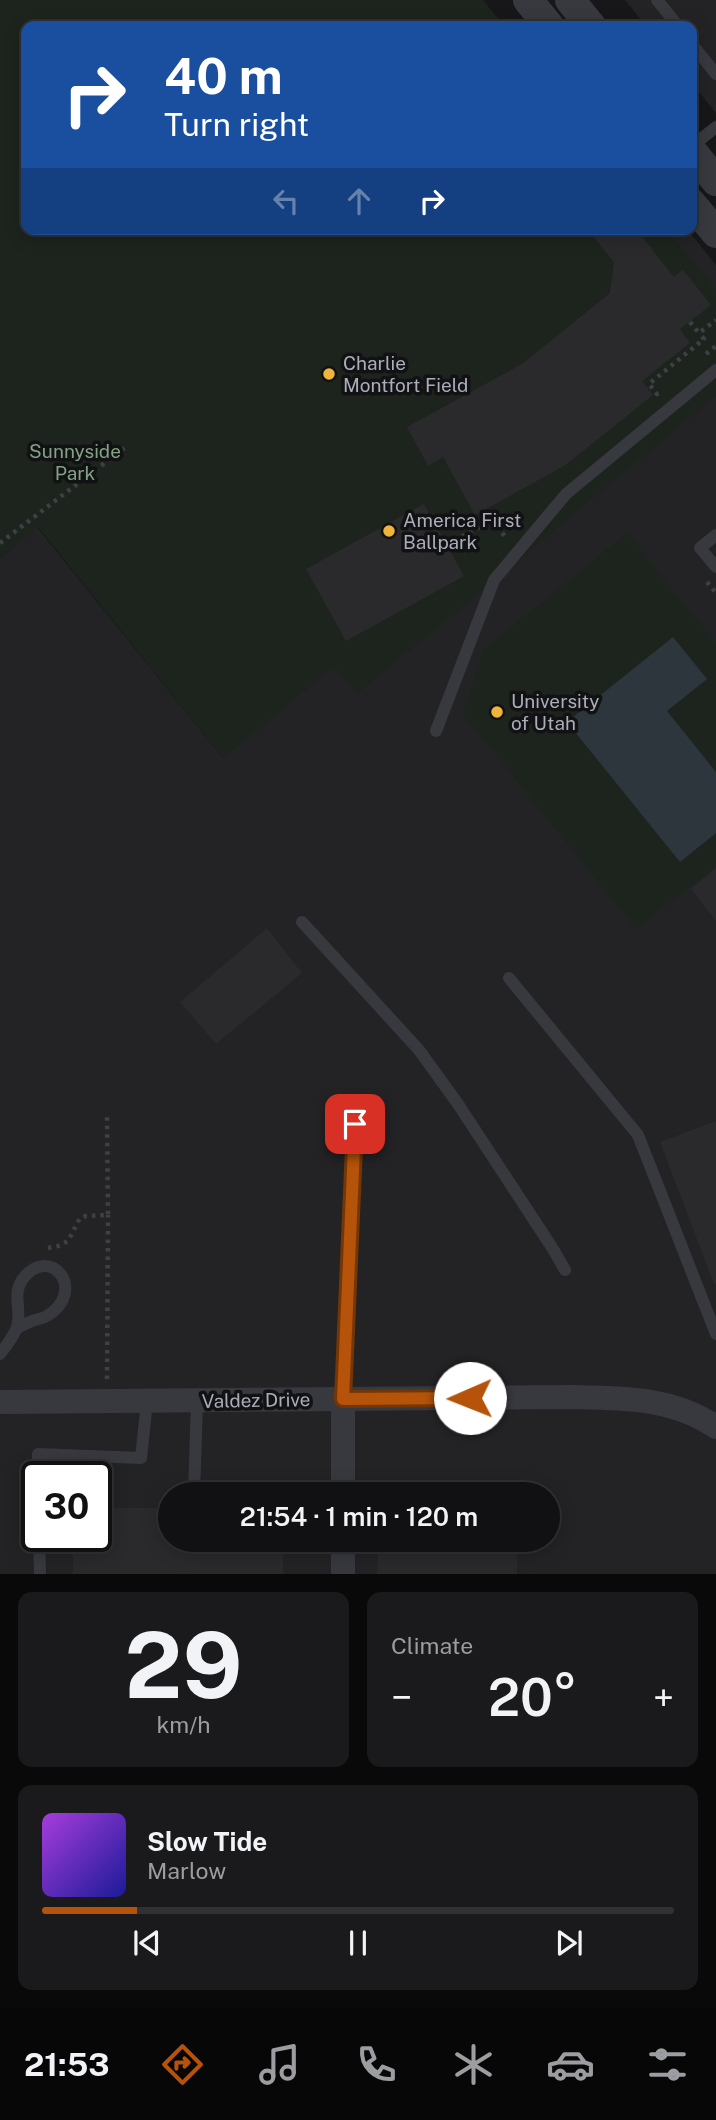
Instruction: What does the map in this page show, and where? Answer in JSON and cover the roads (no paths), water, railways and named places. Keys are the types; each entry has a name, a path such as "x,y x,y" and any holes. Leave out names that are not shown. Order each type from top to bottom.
{"street":[{"path":"527,0 545,21"},
{"path":"570,0 587,21"},
{"path":"697,156 716,181"},
{"path":"697,210 716,233"},
{"name":"Valdez Drive","path":"0,1402 634,1398 685,1410 716,1427"},
{"path":"343,1399 343,1482"},
{"path":"343,1552 343,1574"}],"lane":[{"path":"657,0 674,21"},
{"path":"697,50 716,74"},
{"path":"697,143 716,127"},
{"path":"436,731 494,580 566,494 716,370"},
{"path":"716,535 700,548 716,568"},
{"path":"302,922 419,1050 565,1270"},
{"path":"509,978 638,1135 716,1334"},
{"path":"343,1399 355,1124"},
{"path":"0,1354 17,1328 17,1290 22,1280 38,1267 48,1265 57,1269 65,1279 64,1299 45,1318 17,1328"},
{"path":"38,1461 38,1454 141,1458 147,1401"},
{"path":"194,1482 197,1401"},
{"path":"39,1552 40,1574"}],"place":[{"name":"Charlie Montfort Field","path":"329,374"},
{"name":"America First Ballpark","path":"389,531"},
{"name":"University of Utah","path":"497,712"}],"park label":[{"name":"Sunnyside Park","path":"75,462"}]}
